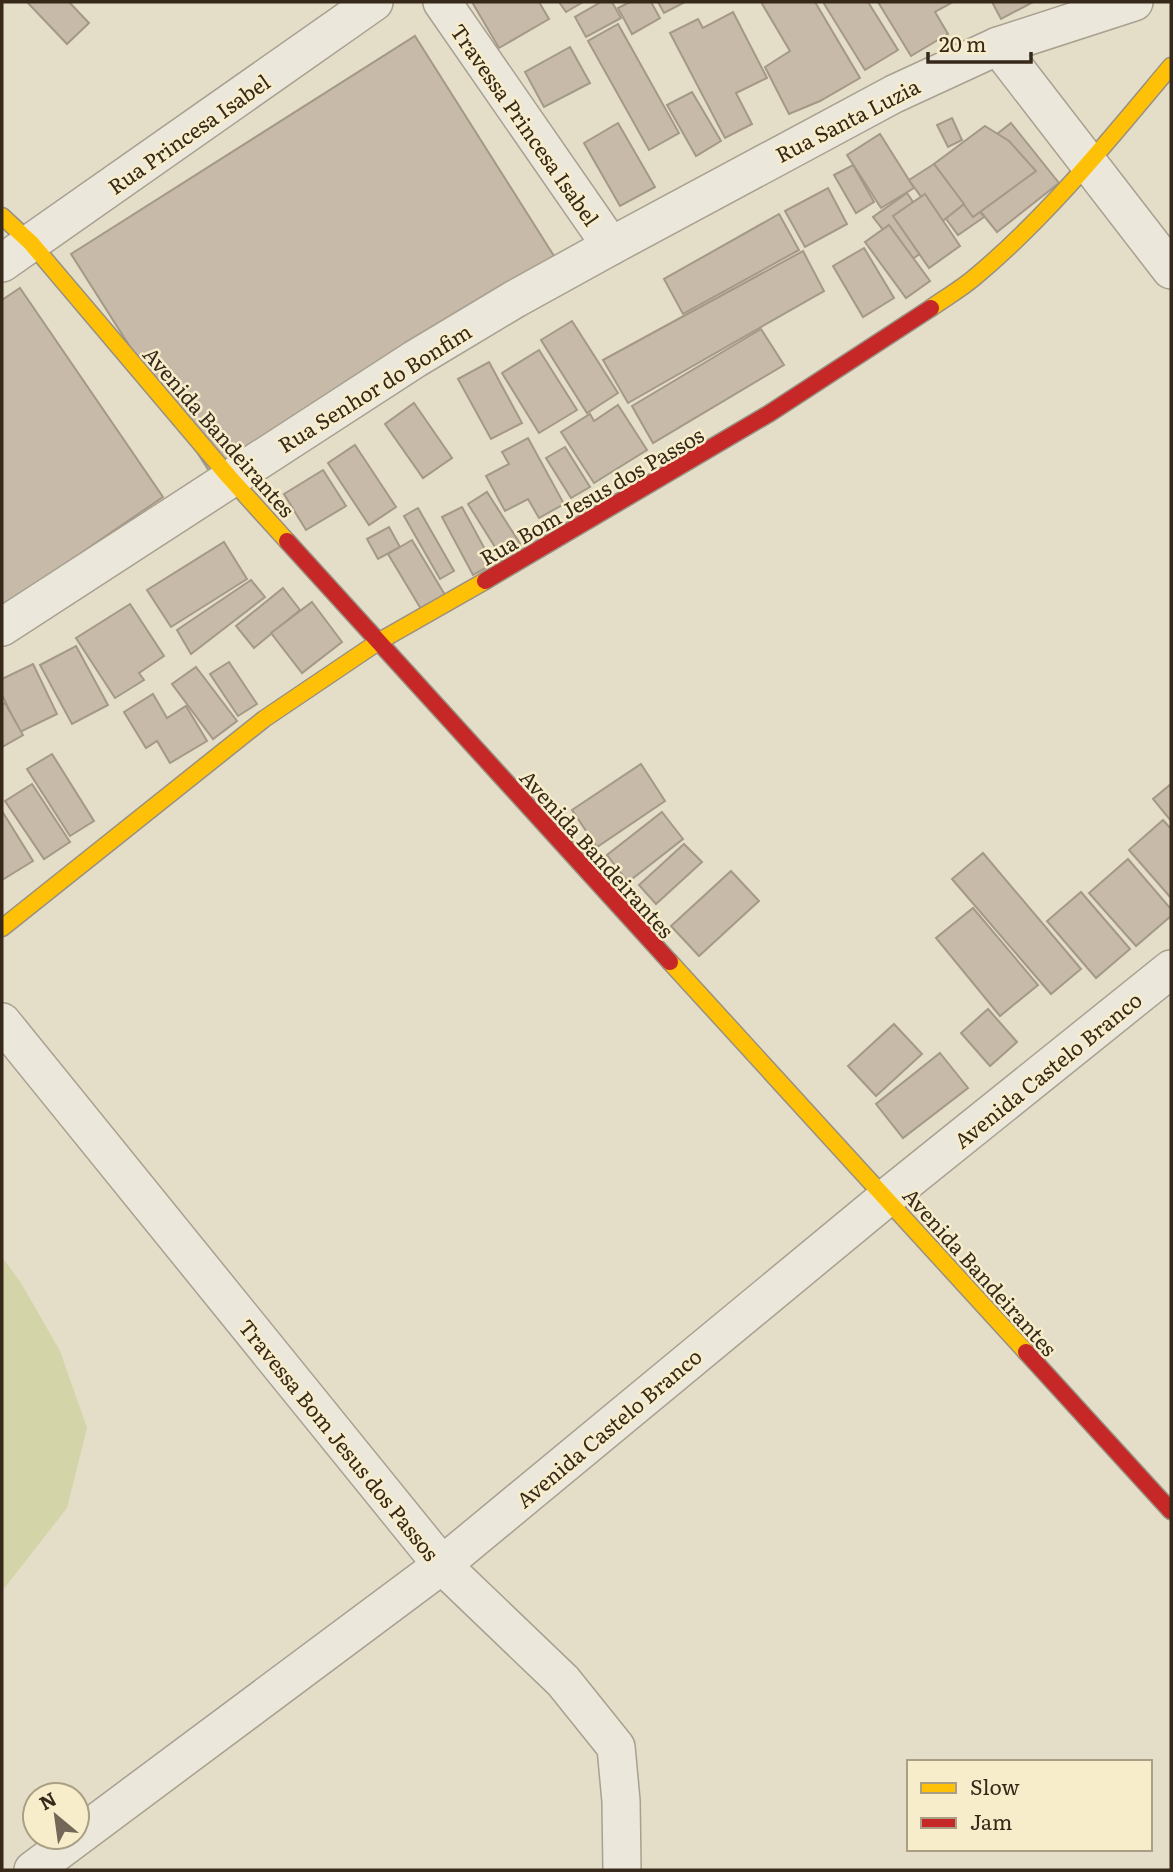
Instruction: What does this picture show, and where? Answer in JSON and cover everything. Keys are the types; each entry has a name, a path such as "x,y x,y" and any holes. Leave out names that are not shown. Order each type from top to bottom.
{"street":[{"name":"Rua Princesa Isabel","path":"16,253 374,2"},
{"name":"Travessa Princesa Isabel","path":"442,2 611,246"},
{"name":"Rua Santa Luzia","path":"611,246 894,94 998,47 1134,2"},
{"path":"998,47 1171,270"},
{"name":"Rua Bom Jesus dos Passos","path":"2,928 264,719 378,642 758,420 877,345 972,279 1032,226 1089,165 1171,66"},
{"name":"Avenida Bandeirantes","path":"2,216 16,253 230,478 1171,1511"},
{"name":"Rua Senhor do Bonfim","path":"2,627 426,352 611,246"},
{"name":"Avenida Castelo Branco","path":"33,1870 442,1565 886,1198 1171,969"},
{"name":"Travessa Bom Jesus dos Passos","path":"2,1022 442,1565 563,1681 615,1747 621,1801 622,1870"}],"green space":[{"path":"2,1257 21,1283 60,1351 87,1428 67,1508 2,1591"}],"building":[{"path":"27,2 69,2 89,23 67,44"},
{"path":"472,2 539,2 549,19 499,48"},
{"path":"559,2 583,2 566,12"},
{"path":"601,2 612,2 621,18 586,37 575,17"},
{"path":"630,2 651,2 660,18 632,34 618,8"},
{"path":"658,2 685,2 664,13"},
{"path":"761,2 815,2 860,78 820,101 789,114 765,67 790,51"},
{"path":"823,2 868,2 898,50 865,70"},
{"path":"878,2 953,2 935,12 948,34 911,56"},
{"path":"992,2 1033,2 1001,19"},
{"path":"733,12 767,78 736,93 752,124 725,138 670,33 698,19 703,28"},
{"path":"618,24 679,133 649,150 588,41"},
{"path":"415,36 554,256 211,474 71,254"},
{"path":"570,47 590,83 544,107 525,72"},
{"path":"692,92 721,141 696,156 667,105"},
{"path":"952,118 962,140 948,147 937,125"},
{"path":"618,123 655,187 620,206 584,143"},
{"path":"1011,123 1059,183 997,232 972,201 984,217 958,235 919,182 945,164 950,171"},
{"path":"985,126 1009,141 1036,171 973,217 934,164"},
{"path":"880,134 914,188 881,208 847,155"},
{"path":"934,164 964,204 940,223 909,180"},
{"path":"853,165 874,202 856,213 834,175"},
{"path":"828,188 847,224 805,247 785,211"},
{"path":"907,193 939,241 908,262 873,217"},
{"path":"925,194 960,246 929,268 893,216"},
{"path":"779,214 799,250 683,314 664,279"},
{"path":"889,225 930,281 906,298 865,242"},
{"path":"864,248 894,298 863,317 833,266"},
{"path":"803,251 824,291 628,403 603,360"},
{"path":"20,288 163,497 2,607 2,300"},
{"path":"572,321 618,393 587,413 541,340"},
{"path":"761,329 784,365 653,443 632,406"},
{"path":"539,350 577,410 539,433 502,373"},
{"path":"489,362 522,423 491,439 458,379"},
{"path":"414,403 452,458 423,478 385,424"},
{"path":"618,405 647,450 594,483 561,432 590,414 594,421"},
{"path":"528,438 564,504 539,518 528,499 505,511 486,476 509,464 502,452"},
{"path":"355,445 396,507 369,525 328,463"},
{"path":"565,447 590,487 571,498 546,458"},
{"path":"323,470 346,506 306,530 284,494"},
{"path":"487,492 521,545 502,558 468,504"},
{"path":"462,507 493,564 473,575 442,517"},
{"path":"418,508 454,571 440,579 404,516"},
{"path":"389,527 400,547 378,559 367,539"},
{"path":"412,540 445,595 421,609 388,554"},
{"path":"224,542 247,579 171,627 147,590"},
{"path":"251,580 265,597 191,654 177,630"},
{"path":"283,588 300,610 254,648 236,626"},
{"path":"312,602 342,642 302,673 271,633"},
{"path":"130,604 164,656 139,673 144,680 115,698 76,638"},
{"path":"76,646 108,705 72,724 40,665"},
{"path":"229,662 257,704 238,716 210,674"},
{"path":"33,664 57,714 20,732 2,695 2,679"},
{"path":"196,667 237,721 213,739 172,684"},
{"path":"153,694 167,718 186,706 207,741 170,763 157,741 146,748 124,712"},
{"path":"5,703 23,735 2,747 2,705"},
{"path":"52,754 94,821 70,836 27,769"},
{"path":"641,764 665,801 597,847 572,810"},
{"path":"32,784 70,842 44,859 5,801"},
{"path":"1171,784 1171,821 1153,799"},
{"path":"2,811 33,861 2,880"},
{"path":"662,812 683,839 628,882 607,855"},
{"path":"1163,820 1171,829 1171,898 1129,850"},
{"path":"684,844 702,862 656,904 639,885"},
{"path":"983,853 1081,969 1051,994 952,879"},
{"path":"1128,859 1171,909 1171,916 1136,946 1089,893"},
{"path":"731,871 759,901 699,956 671,926"},
{"path":"1081,892 1130,949 1096,978 1047,921"},
{"path":"973,908 1038,985 1000,1016 936,938"},
{"path":"988,1009 1017,1042 990,1066 961,1033"},
{"path":"894,1024 922,1054 876,1096 848,1066"},
{"path":"940,1053 968,1088 903,1138 876,1104"}],"traffic: slow":[{"path":"931,308 975,277 1028,228 1078,176 1171,66"},
{"path":"2,216 31,243 230,478 287,541"},
{"path":"2,928 264,719 378,642 485,581"},
{"path":"670,962 1026,1352"}],"traffic: jam":[{"path":"485,581 770,413 931,308"},
{"path":"287,541 670,962"},
{"path":"1026,1352 1171,1511"}]}
